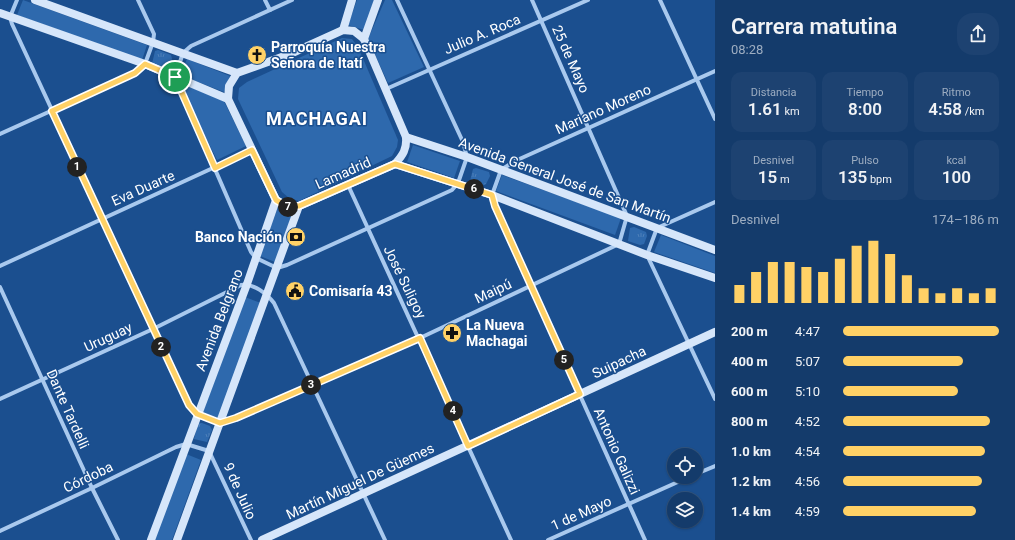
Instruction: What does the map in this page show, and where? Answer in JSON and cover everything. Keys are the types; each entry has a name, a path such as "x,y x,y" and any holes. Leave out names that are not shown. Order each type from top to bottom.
{"street":[{"path":"17,0 10,17 12,24 189,405 197,414 220,423 236,418 420,338"},
{"path":"35,0 183,52 237,73"},
{"path":"0,134 135,73 145,64 153,42 154,34 138,0"},
{"path":"265,0 270,10"},
{"path":"292,0 191,46 183,52 175,77 251,252 256,258 277,268 452,190 458,183 468,157 463,142 430,69 397,0"},
{"path":"343,30 352,0"},
{"path":"364,40 378,0"},
{"name":"25 de Mayo","path":"532,0 627,216"},
{"name":"Julio A. Roca","path":"385,90 588,0"},
{"path":"660,0 715,119"},
{"path":"0,13 145,64 228,99"},
{"path":"276,200 228,99 229,86 237,73 290,54 343,30 354,31 364,40 406,137 407,146 395,164 492,195 647,255 715,278"},
{"name":"Mariano Moreno","path":"501,170 515,161 715,71"},
{"name":"Avenida General José de San Martín","path":"406,137 468,157 715,250"},
{"name":"Eva Duarte","path":"0,266 252,150"},
{"name":"Lamadrid","path":"276,200 286,206 299,206 348,186 395,164"},
{"path":"492,195 501,170"},
{"name":"José Suligoy","path":"348,186 367,229 420,338 511,540"},
{"name":"Antonio Galizzi","path":"492,195 495,206 645,540"},
{"name":"Avenida Belgrano","path":"151,540 247,284 276,200"},
{"path":"715,202 657,228 647,255 715,399"},
{"path":"177,540 299,206"},
{"path":"619,244 627,216"},
{"name":"Maipú","path":"420,338 619,244"},
{"path":"247,284 267,295 274,303 385,540"},
{"name":"Uruguay","path":"0,399 153,329 242,285 247,284"},
{"name":"Dante Tardelli","path":"0,287 92,488 118,540"},
{"name":"Suipacha","path":"468,446 715,332"},
{"path":"186,444 209,451"},
{"name":"Córdoba","path":"0,531 92,488 176,446 186,444"},
{"name":"Martín Miguel De Güemes","path":"262,540 468,446"},
{"name":"9 de Julio","path":"209,451 251,540"},
{"path":"703,471 715,466"},
{"name":"1 de Mayo","path":"548,540 673,484"}],"green space":[{"path":"23,0 147,45 142,60 17,15"},
{"path":"357,0 374,0 364,30 348,25"},
{"path":"385,0 392,0 424,67 388,83 368,39"},
{"path":"342,38 352,39 358,47 398,140 397,147 392,156 299,201 289,198 282,192 238,99 239,88 247,82"},
{"path":"158,50 171,55 172,59 168,67 164,68 152,64 155,51"},
{"path":"187,59 230,76 224,92 180,75"},
{"path":"185,85 224,101 246,146 217,160 182,90"},
{"path":"413,145 460,161 454,178 407,162"},
{"path":"476,168 489,172 490,176 486,184 482,186 470,181 473,169"},
{"path":"502,175 621,218 615,235 496,191"},
{"path":"278,206 293,212 275,262 260,256"},
{"path":"634,227 646,232 647,236 644,244 640,245 628,241 630,228"},
{"path":"661,235 715,256 715,273 654,252"},
{"path":"245,297 261,303 218,418 203,412"},
{"path":"198,423 210,426 212,430 207,442 194,439"},
{"path":"186,454 201,460 172,540 154,540"}],"place":[{"name":"Parroquía Nuestra Señora de Itatí","path":"257,55"},
{"name":"Banco Nación","path":"296,237"},
{"name":"Comisaría 43","path":"295,291"},
{"name":"La Nueva Machagai","path":"452,333"}],"district":[{"name":"MACHAGAI","path":"317,119"}],"route":[{"path":"145,64 175,77 177,85 215,168 252,150 276,200 286,206 292,208 299,206 348,186 395,164 492,195 495,206 580,394 468,446 420,338 236,418 220,423 197,414 189,405 52,111 135,73 145,64"}]}
